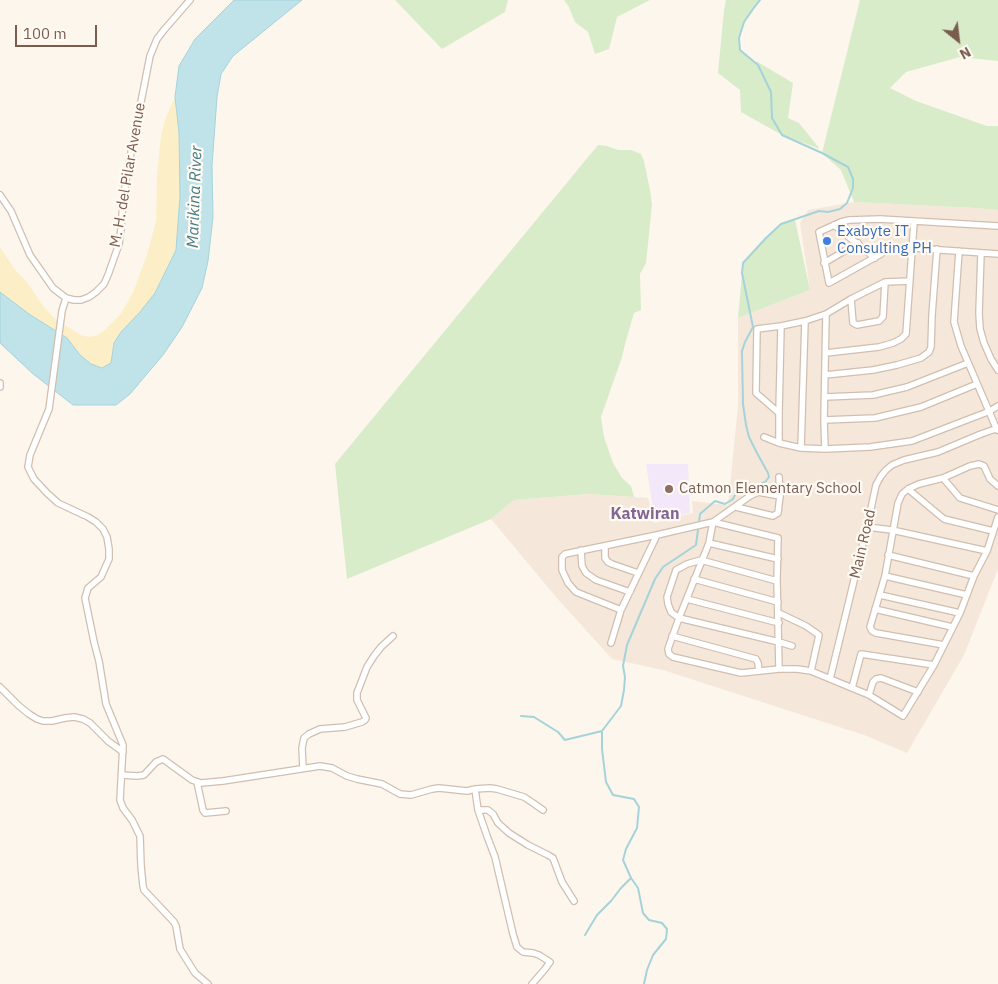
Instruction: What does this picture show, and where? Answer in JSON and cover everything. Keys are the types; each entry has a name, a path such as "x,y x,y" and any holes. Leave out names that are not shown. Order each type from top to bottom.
{"street":[{"name":"M. H. del Pilar Avenue","path":"66,298 81,300 88,298 104,284 108,275 121,229 127,173 150,56 160,34 190,0"},
{"path":"0,195 11,211 30,255 54,288 66,298 61,316 51,399 46,418 30,455 28,467 46,493 58,503 96,522 108,537 109,559 102,577 88,588 85,598 106,704 123,745 120,800 140,836 144,890 174,922 180,949 195,973 208,984"},
{"path":"834,225 878,256 829,283 818,232 834,225 849,220 880,219 998,226"},
{"path":"826,353 879,347 893,343 906,334 914,222"},
{"path":"824,262 858,243"},
{"path":"913,248 998,254"},
{"path":"825,375 873,370 897,365 921,358 929,352 931,347 936,249"},
{"path":"959,251 954,322 961,346 998,429"},
{"path":"981,253 978,312 980,329 987,351 998,370"},
{"path":"779,413 756,393 758,329 805,321 826,314 885,282 910,281"},
{"path":"851,299 853,323 857,325 879,321 882,317 885,282"},
{"path":"825,449 826,314"},
{"path":"801,448 805,321"},
{"path":"779,443 781,326"},
{"path":"825,397 873,394 907,387 968,363"},
{"path":"0,382 0,387"},
{"path":"824,420 875,418 921,407 977,384"},
{"path":"764,437 801,448 870,447 912,441 990,411 998,406"},
{"name":"Main Road","path":"830,679 876,485 886,470 904,460 938,452 998,429"},
{"path":"944,645 876,633 870,627 885,576 898,502 902,494 908,489 979,464 984,466 990,479 998,486"},
{"path":"736,507 773,516 778,513 780,496 779,477"},
{"path":"943,478 960,498 998,510"},
{"path":"908,489 944,519 993,531"},
{"path":"621,610 576,592 568,583 562,570 562,557 565,554 581,550 713,522 758,492 780,496"},
{"path":"713,522 709,543 672,636 668,650 670,654 673,657 741,673 780,669 797,669 810,672 869,696 903,716 934,664 960,613 974,576 987,551 998,517"},
{"path":"713,522 778,538 777,581 780,669"},
{"path":"867,526 987,551"},
{"path":"611,642 621,610 657,535"},
{"path":"709,543 778,559"},
{"path":"605,546 605,558 608,562 638,573"},
{"path":"581,550 582,566 586,573 596,580 630,592"},
{"path":"888,556 974,576"},
{"path":"777,581 701,560 676,570 668,597 668,604 671,612 679,618 792,646"},
{"path":"885,576 967,595"},
{"path":"694,579 778,602"},
{"path":"880,595 960,613"},
{"path":"687,599 779,623"},
{"path":"875,609 952,627"},
{"path":"779,614 806,626 819,635 810,672"},
{"path":"303,768 302,748 304,738 309,734 320,729 345,727 365,720 366,718 357,700 356,693 374,656 393,636"},
{"path":"672,636 756,659 759,671"},
{"path":"852,688 861,654 934,664"},
{"path":"869,696 873,682 881,678 918,692"},
{"path":"0,687 19,706 37,719 43,721 65,718 83,720 90,723 108,741 123,752"},
{"path":"122,775 144,775 156,762 163,760 201,783 224,782 303,768 327,766 352,777 382,784 400,794 411,794 439,788 467,792 483,788 497,789 520,796 543,810"},
{"path":"197,782 205,813 226,811"},
{"path":"475,789 478,810 495,857 512,934 519,950 534,953 550,962 532,984"},
{"path":"478,810 488,810 509,833 553,858 562,882 574,901"}],"shaded area":[{"path":"854,202 998,210 998,569 964,655 907,753 864,735 663,670 612,659 556,597 491,519 514,500 589,494 648,498 654,523 693,513 692,501 728,505 738,406 738,318 810,290 800,223 808,210"},
{"name":"Catmon Elementary School","path":"646,464 688,464 690,513 655,521"}],"green space":[{"path":"395,0 508,0 505,12 442,49"},
{"path":"564,0 650,0 617,17 609,49 595,54 588,32 575,22"},
{"path":"726,0 760,0 744,22 739,38 740,50 757,64 756,61 793,83 788,118 799,123 820,149 782,135 741,112 740,90 718,73"},
{"path":"860,0 998,0 998,61 960,57 906,72 890,88 916,101 987,126 998,126 998,210 854,202 841,170 822,153"},
{"path":"598,145 618,150 631,150 641,154 652,205 646,263 640,274 641,310 634,313 622,357 601,417 604,437 613,463 622,478 631,486 634,497 589,494 514,500 491,519 347,579 335,464"},
{"path":"795,220 810,290 738,318 743,263 781,224"}],"sand":[{"path":"175,97 179,132 180,196 176,250 155,293 121,332 114,343 111,363 102,368 91,364 80,355 66,338 0,292 0,247 15,270 27,282 43,306 56,320 81,335 89,337 98,335 106,329 121,314 134,290 147,255 156,221 157,175 161,135 166,117"}],"water":[{"name":"Marikina River","path":"234,0 302,0 233,56 221,74 217,97 212,166 213,217 208,261 202,288 182,327 163,355 130,394 116,405 73,405 32,373 0,343 0,292 29,314 67,338 80,355 91,364 102,368 111,363 114,343 121,332 155,293 176,250 180,196 179,132 175,97 179,66 195,39"}],"waterway":[{"path":"644,984 653,955 666,939 667,929 662,923 649,920 643,913 638,888 623,860 626,849 637,828 639,807 634,799 613,795 606,782 602,731 621,706 625,677 623,666 627,645 655,579 663,567 696,545 700,514 715,501 725,504 733,499 739,487 747,484 757,486 765,482 769,477 749,437 743,404 742,351 753,327 742,273 743,263 781,224 819,211 828,212 840,209 847,203 853,188 853,179 848,167 782,135 772,118 771,92 758,65 740,50 739,38 744,22 760,0"},
{"path":"521,716 534,717 558,732 565,740 602,731"},
{"path":"585,935 597,915 631,878"}],"place":[{"name":"Exabyte IT Consulting PH","path":"827,241"},
{"name":"Catmon Elementary School","path":"669,489"}],"district":[{"name":"Katwiran","path":"645,514"}]}
